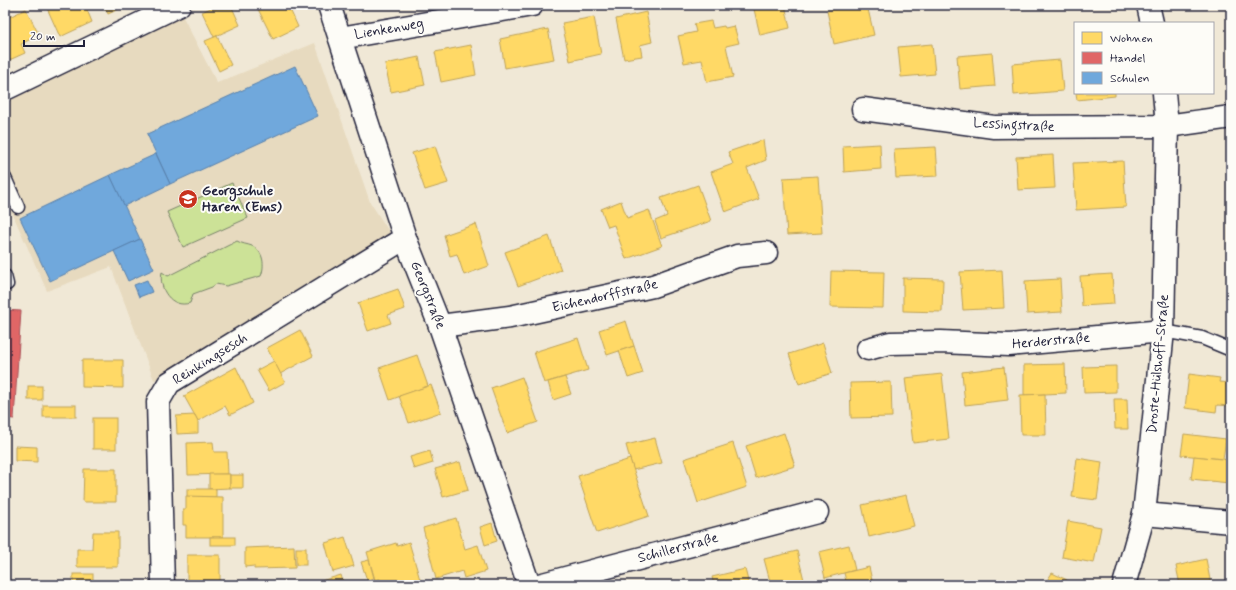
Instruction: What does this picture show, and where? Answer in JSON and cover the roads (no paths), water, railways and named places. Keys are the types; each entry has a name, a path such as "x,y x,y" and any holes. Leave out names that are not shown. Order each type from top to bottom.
{"street":[{"path":"5,89 179,5"},
{"name":"Georgstraße","path":"329,5 405,238 440,326 529,585"},
{"name":"Lienkenweg","path":"340,38 532,5"},
{"path":"1148,5 1152,22"},
{"name":"Droste-Hülshoff-Straße","path":"1124,585 1144,514 1163,331 1167,126 1164,94"},
{"name":"Lessingstraße","path":"863,110 994,127 1167,126 1231,117"},
{"name":"Reinkingsesch","path":"163,585 158,402 169,383 405,238"},
{"name":"Eichendorffstraße","path":"440,326 510,317 653,286 737,256 766,253"},
{"name":"Herderstraße","path":"868,349 890,343 941,342 1009,345 1163,331"},
{"name":"Schillerstraße","path":"539,585 817,512"},
{"path":"1144,514 1231,522"}],"lane":[{"path":"5,178 18,207"},
{"path":"5,276 7,284 5,285"},
{"name":"Herderstraße","path":"1163,331 1202,338 1231,350"}],"place":[{"name":"Georgschule Haren (Ems)","path":"188,199"}]}
